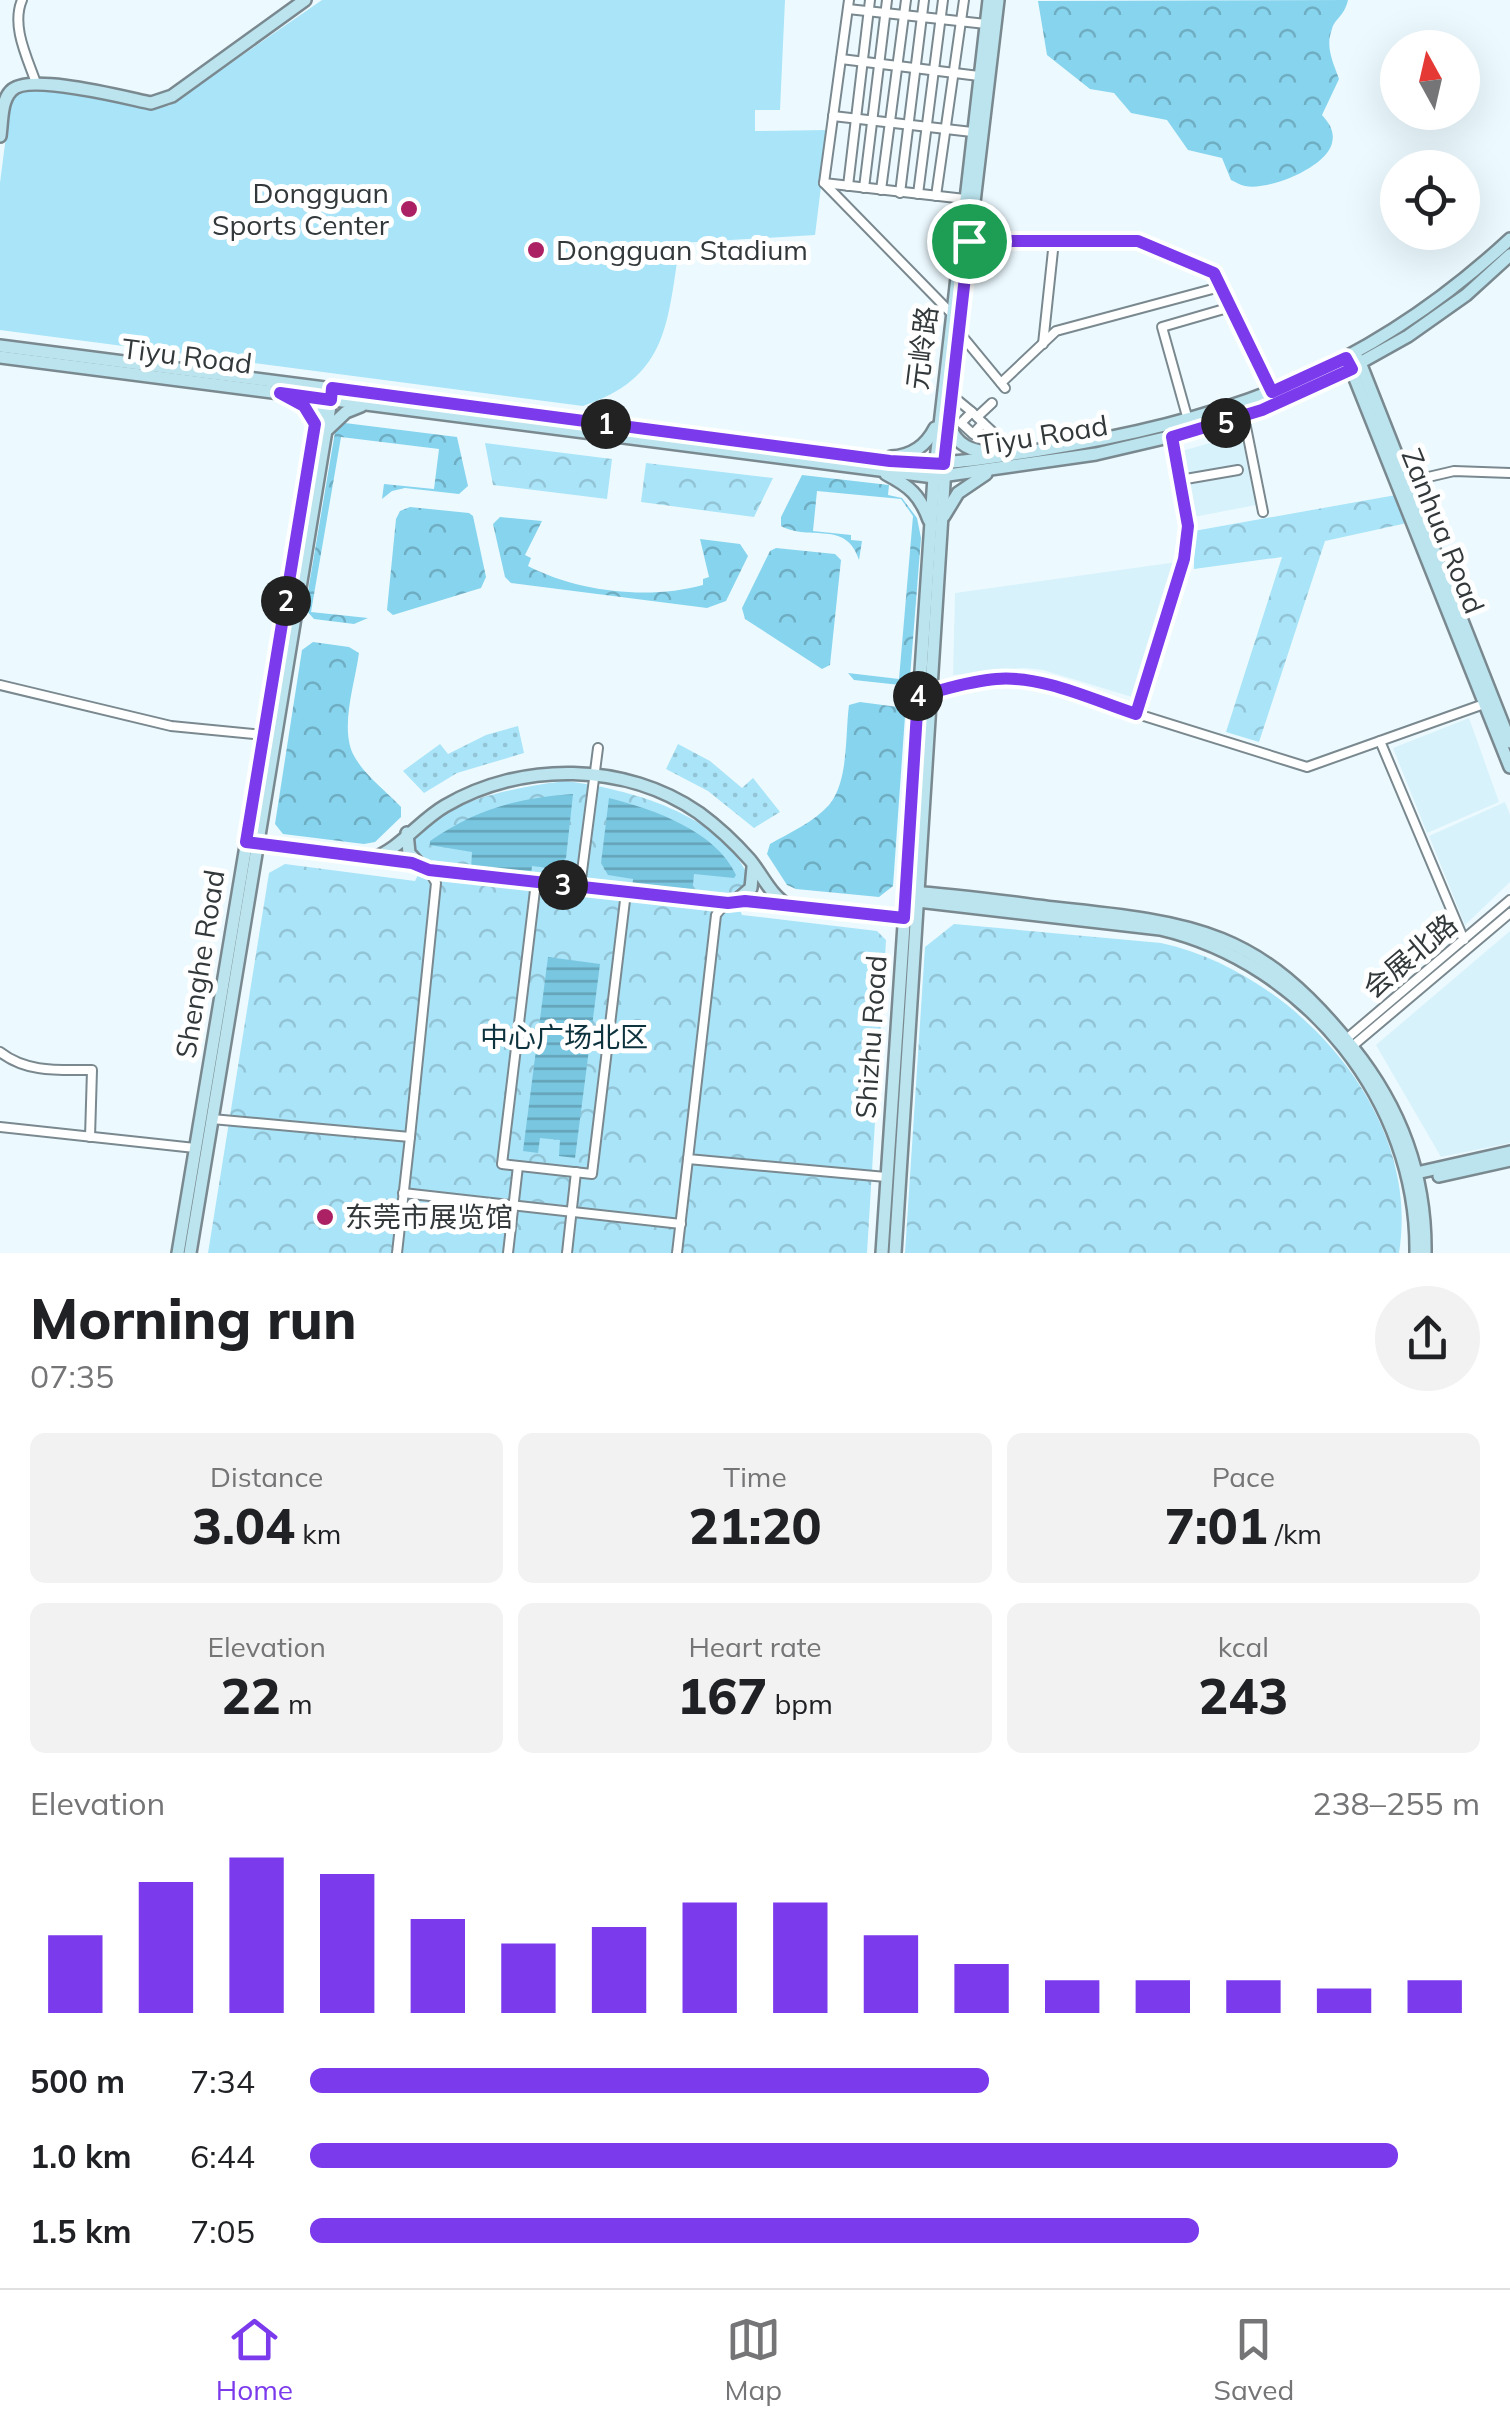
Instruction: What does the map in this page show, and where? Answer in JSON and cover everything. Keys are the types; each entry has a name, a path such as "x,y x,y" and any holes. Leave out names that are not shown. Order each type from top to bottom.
{"street":[{"path":"22,0 17,12 21,42 36,82"},
{"path":"0,136 8,93 16,86 36,82 160,102 304,0"},
{"path":"848,186 870,0"},
{"path":"864,188 886,0"},
{"path":"881,190 906,0"},
{"path":"900,193 924,0"},
{"path":"918,194 943,0"},
{"path":"936,196 964,0"},
{"name":"元岭路","path":"939,470 951,313 990,0"},
{"name":"元岭路","path":"943,420 958,331 998,0"},
{"path":"824,183 849,4 868,11 986,24"},
{"path":"841,58 979,76"},
{"path":"834,116 972,132"},
{"path":"824,183 965,199"},
{"path":"824,183 951,313"},
{"name":"Tiyu Road","path":"1008,461 1188,420 1354,360 1431,306 1510,239"},
{"path":"969,241 1138,241 1214,273 1272,392"},
{"path":"1042,344 1054,241"},
{"name":"Tiyu Road","path":"0,357 280,393 327,393 375,405 939,470 1096,454 1244,416 1439,316 1509,258"},
{"path":"958,331 1003,386 1056,331 1220,286"},
{"path":"1188,420 1162,326 1230,308"},
{"name":"Tiyu Road","path":"0,346 327,393 878,464"},
{"name":"Zanhua Road","path":"1354,360 1510,742"},
{"name":"Zanhua Road","path":"1354,360 1510,768"},
{"path":"280,393 304,406 320,432 346,412 375,405"},
{"name":"Shenghe Road","path":"178,1253 252,843 264,736 327,393"},
{"path":"955,398 999,438"},
{"path":"978,418 961,423 964,432 973,434 978,418 992,403"},
{"path":"1244,416 1263,512"},
{"path":"878,464 915,451 943,420 966,448 1008,461"},
{"name":"Shenghe Road","path":"190,1253 320,432"},
{"path":"1136,714 1184,559 1188,526 1172,437"},
{"path":"878,464 913,490 936,525 969,483 1008,461"},
{"name":"Shizhu Road","path":"895,1253 911,896 939,470"},
{"path":"1180,480 1238,470"},
{"path":"1406,482 1454,471 1510,474"},
{"path":"924,695 983,681 1035,682 1307,767 1484,704"},
{"path":"0,686 171,726 264,736"},
{"path":"1380,741 1464,940"},
{"path":"580,886 598,748"},
{"path":"370,859 386,853 446,806 500,783 536,775 595,775 629,781 676,799 722,831 789,906"},
{"path":"396,1253 437,891 425,868 410,852 407,833"},
{"path":"252,843 536,882 910,919"},
{"path":"677,1253 714,922 719,910 754,884 752,863"},
{"path":"536,882 502,1164 518,1166 592,1174 626,892"},
{"path":"911,896 1135,916 1203,931 1246,950 1284,976 1305,992 1392,1106 1414,1178 1425,1253"},
{"name":"会展北路","path":"1345,1046 1510,900"},
{"name":"会展北路","path":"1345,1046 1510,913"},
{"name":"Shizhu Road","path":"882,1253 910,919"},
{"path":"0,1052 14,1063 41,1069 92,1070 90,1137"},
{"path":"212,1119 410,1137"},
{"path":"0,1127 195,1148"},
{"path":"1414,1178 1510,1152"},
{"path":"688,1159 886,1177"},
{"path":"1414,1178 1510,1160"},
{"path":"508,1253 518,1166"},
{"path":"566,1253 576,1172"},
{"path":"1414,1178 1416,1253"},
{"path":"404,1193 680,1224"}],"shaded area":[{"path":"1241,434 1256,505 1194,517 1182,451"},
{"path":"1177,562 1132,697 1043,670 1024,668 953,675 955,593"},
{"path":"1469,718 1499,802 1427,833 1393,748"},
{"path":"573,794 566,858 557,869 532,866 531,876 471,869 472,852 430,845 447,830 498,807"},
{"path":"609,798 645,808 699,834 727,860 736,875 734,878 694,874 692,896 632,889 633,879 608,875 601,863"},
{"path":"1505,802 1510,815 1510,882 1465,925 1429,836"},
{"path":"1510,931 1510,1143 1441,1157 1376,1045"},
{"path":"548,957 600,964 575,1158 559,1156 560,1140 540,1138 538,1153 523,1151"}],"green space":[{"name":"Dongguan Sports Center","path":"322,0 785,0 780,110 755,110 755,131 828,130 815,235 680,243 667,321 648,362 612,394 583,406 0,330 0,183 11,97 34,85 146,107 169,106"},
{"path":"1348,0 1333,25 1329,42 1339,79 1322,115 1333,135 1328,152 1296,175 1255,187 1231,180 1222,158 1188,150 1167,120 1131,113 1114,93 1090,89 1047,55 1038,1"},
{"path":"345,423 457,437 468,486 459,494 405,488 382,499 384,484 434,489 439,449 341,437 311,612 368,618 354,624 314,619 305,609 335,432"},
{"path":"485,443 612,459 607,499 493,485"},
{"path":"646,463 773,478 754,517 641,502"},
{"path":"802,475 889,485 888,495 902,498 917,518 921,538 910,677 900,685 854,680 848,673 899,679 913,516 901,499 817,491 813,531 851,535 851,540 862,541 859,560 853,547 836,535 781,526 781,517"},
{"path":"1396,495 1407,523 1325,541 1259,742 1226,732 1282,557 1194,569 1194,531"},
{"path":"410,507 473,516 486,577 481,588 393,615 387,610 396,519 400,511"},
{"path":"500,517 542,521 525,555 531,558 528,566 569,582 614,591 660,592 703,585 703,579 709,577 700,539 740,544 748,556 726,601 707,608 511,583 505,577 493,524"},
{"path":"776,548 835,554 841,560 830,665 822,669 745,619 742,608 770,551"},
{"path":"313,642 349,647 359,653 348,718 349,743 363,768 401,807 401,817 375,842 283,834 275,824 302,650"},
{"path":"860,702 898,707 905,716 893,886 879,897 796,889 787,885 767,854 770,844 829,805 843,771 849,705"},
{"path":"518,726 524,753 457,773 424,793 403,771 440,744 448,754 486,735"},
{"path":"678,744 710,761 742,788 753,778 780,812 754,828 708,791 666,769"},
{"name":"中心广场北区","path":"566,781 644,798 695,821 718,837 736,855 749,878 745,888 733,893 742,915 877,931 886,940 867,1253 208,1253 269,873 285,864 415,881 426,859 413,844 422,829 437,817 481,798"},
{"path":"954,924 1161,943 1210,959 1257,984 1300,1016 1338,1056 1369,1100 1390,1149 1401,1200 1399,1253 905,1253 925,947"}],"place":[{"name":"Dongguan Sports Center","path":"409,209"},
{"name":"Dongguan Stadium","path":"536,250"},
{"name":"东莞市展览馆","path":"325,1217"}],"route":[{"path":"969,241 1138,241 1214,273 1272,392 1346,358 1352,369 1262,410 1172,437 1188,526 1184,559 1136,714 1035,682 1012,679 996,678 918,696 904,918 429,870 412,863 246,842 315,424 304,406 280,393 331,400 332,388 890,461 944,464 969,241"}]}
